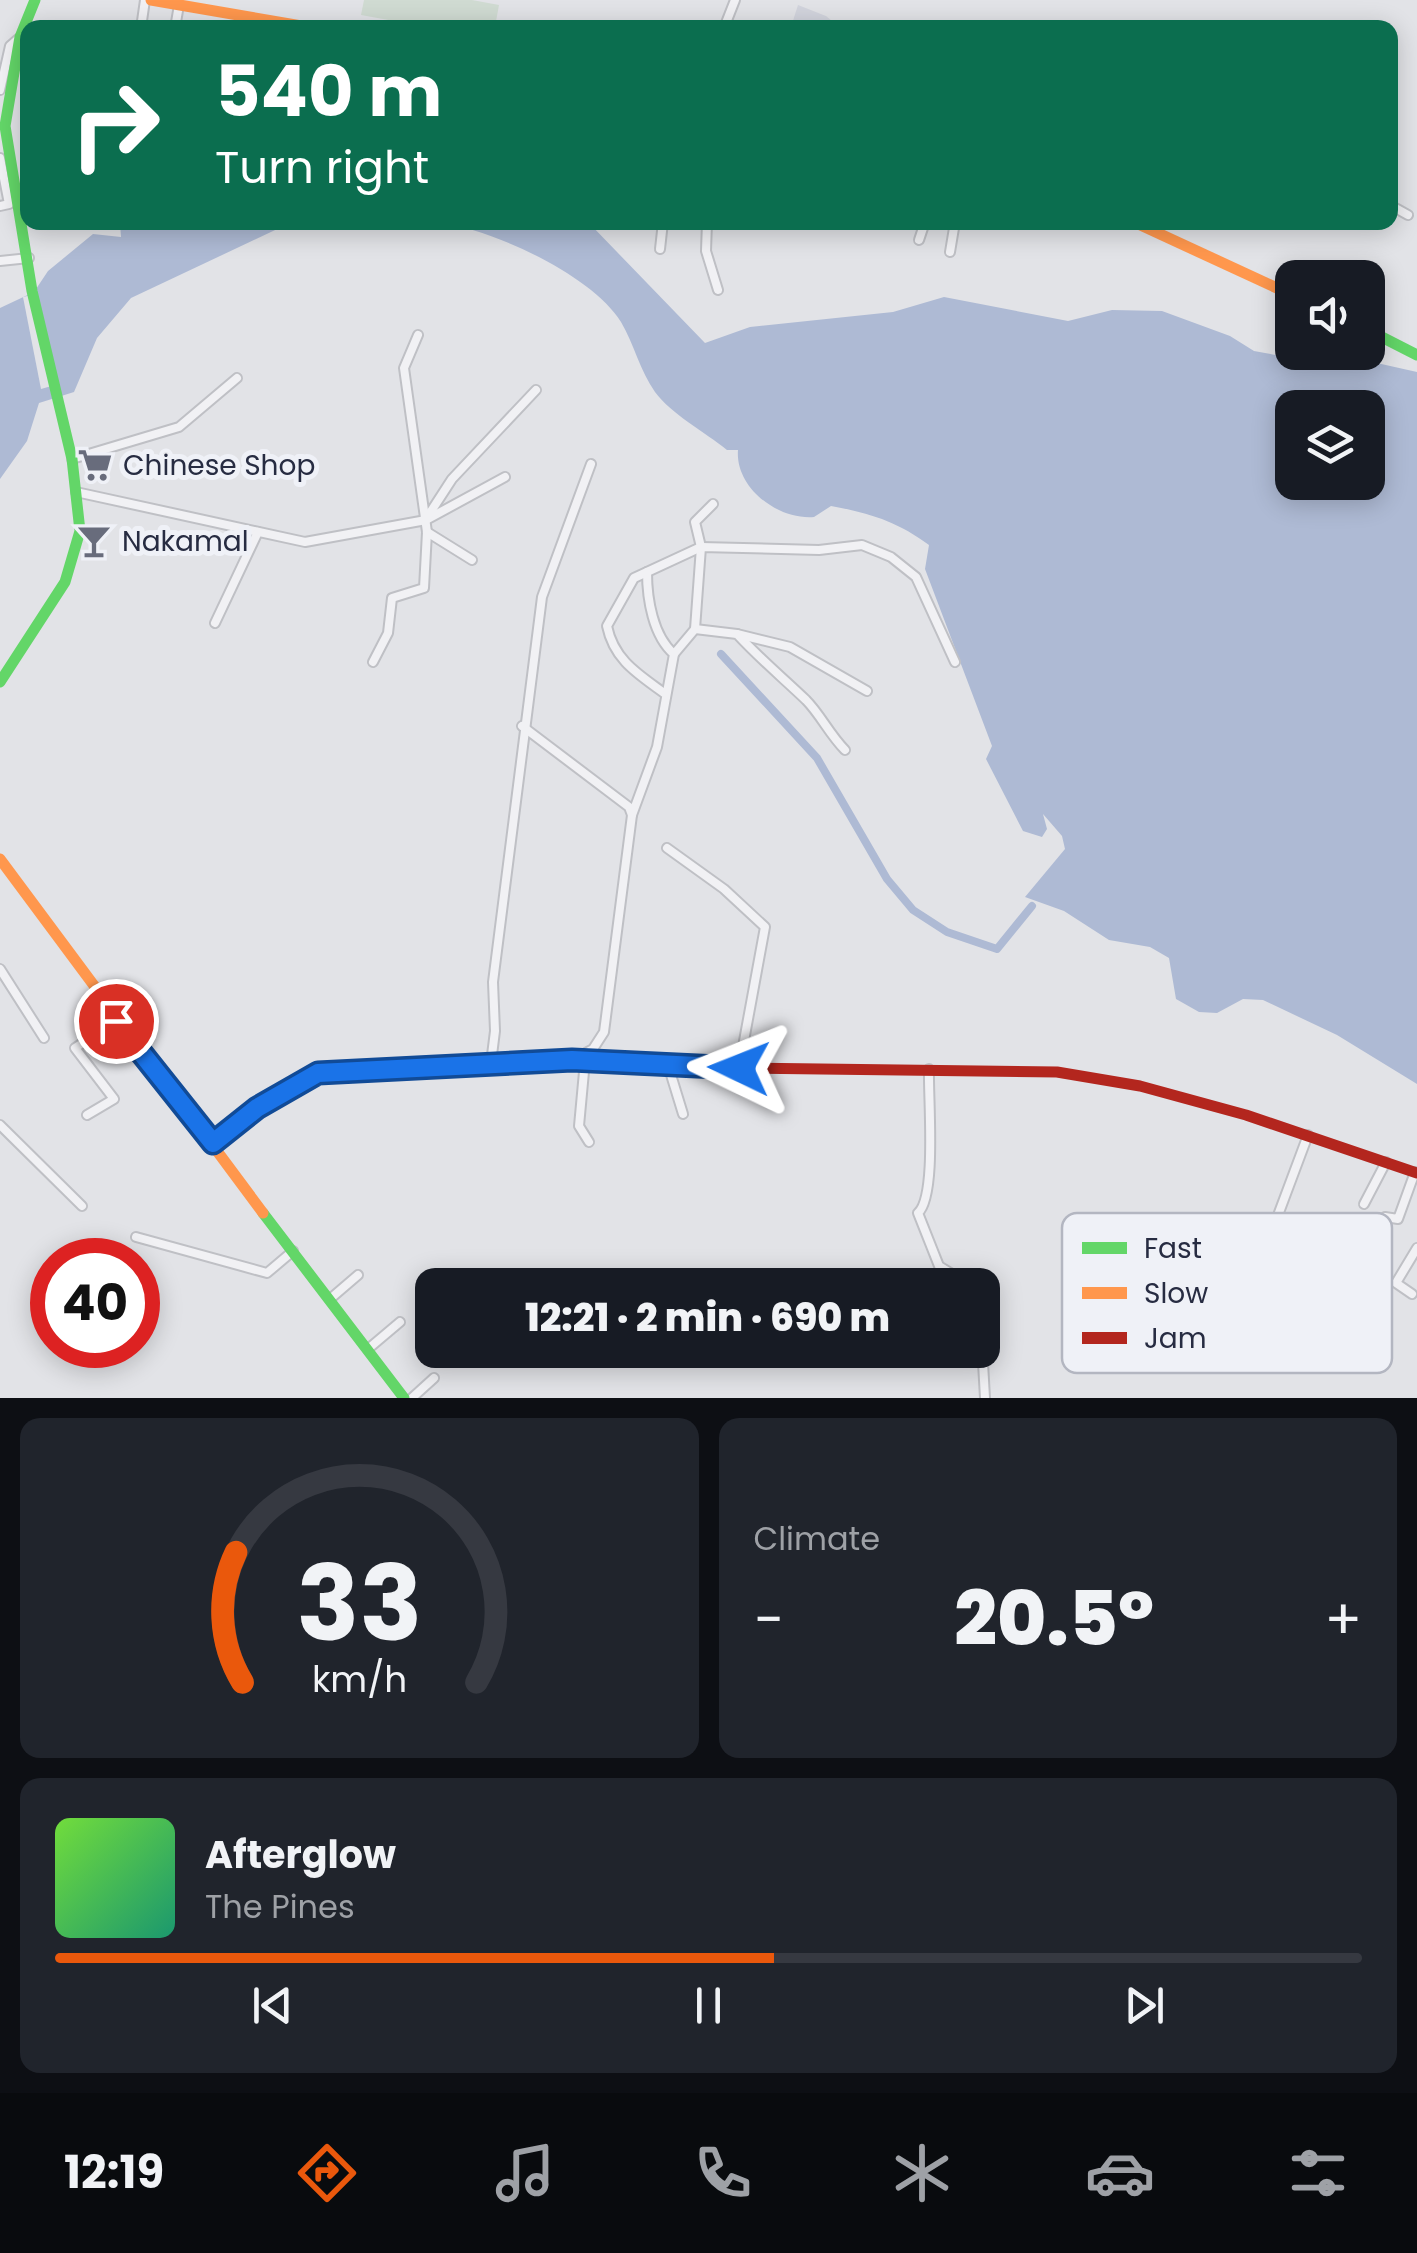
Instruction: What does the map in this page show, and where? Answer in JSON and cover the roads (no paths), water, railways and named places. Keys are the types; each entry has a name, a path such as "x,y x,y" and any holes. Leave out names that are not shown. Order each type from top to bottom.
{"street":[{"path":"148,0 266,20"},
{"path":"176,20 179,5"},
{"path":"0,90 10,46 20,37"},
{"path":"20,37 4,101 3,128 5,164 20,227"},
{"path":"0,206 9,204 12,196"},
{"path":"1398,209 1408,215"},
{"path":"0,682 4,666 73,564 80,530 72,459 21,230"},
{"path":"660,249 662,230"},
{"path":"707,230 706,252 718,290"},
{"path":"919,240 922,230"},
{"path":"950,252 954,230"},
{"path":"1151,230 1275,287"},
{"path":"0,261 28,258"},
{"path":"372,662 388,633 392,598 424,588 426,520 404,368 418,335"},
{"path":"1385,339 1417,355"},
{"path":"72,459 179,427 238,378"},
{"path":"426,520 452,478 536,390"},
{"path":"491,1063 495,1031 493,982 522,726 542,597 591,464"},
{"path":"76,492 305,542 426,520 505,477"},
{"path":"578,1060 593,1049 604,1032 632,815 657,747 674,654 696,629 701,547 696,522 713,504"},
{"path":"215,623 258,532"},
{"path":"427,532 472,560"},
{"path":"664,693 626,666 611,645 607,626 634,578 701,547 820,550 852,544 891,557 916,577 955,662"},
{"path":"647,572 647,595 658,630 674,654"},
{"path":"696,629 790,647 868,691"},
{"path":"737,634 784,684 808,702 824,728 845,750"},
{"path":"522,726 629,807 632,815"},
{"path":"668,848 724,889 765,927 739,1068"},
{"path":"0,859 116,1021 213,1143 404,1398"},
{"path":"0,969 44,1038"},
{"path":"87,1116 114,1099 75,1048 116,1021"},
{"path":"578,1060 578,1126 589,1142"},
{"path":"213,1143 257,1108 318,1073 578,1060 739,1068 1057,1072 1140,1086 1416,1172 1398,1218 1392,1218"},
{"path":"668,1065 683,1114"},
{"path":"929,1069 930,1170 924,1207 918,1213 943,1268"},
{"path":"0,1125 82,1206"},
{"path":"1279,1213 1308,1136"},
{"path":"1364,1204 1386,1162"},
{"path":"136,1236 266,1274 293,1251"},
{"path":"1412,1294 1396,1283 1417,1248"},
{"path":"330,1300 358,1275"},
{"path":"368,1349 400,1322"},
{"path":"984,1368 986,1398"},
{"path":"412,1398 434,1378"}],"water":[{"path":"120,230 275,230 131,298 97,338 74,392 39,403 27,441 0,479 0,308 34,292 48,271 93,234 121,237"},
{"path":"472,230 596,230 705,343 750,327 893,312 944,297 1068,321 1112,310 1162,311 1230,336 1254,351 1275,355 1275,370 1385,370 1385,365 1417,372 1417,1084 1337,1035 1263,1000 1243,999 1217,1013 1199,1012 1176,999 1169,958 1150,947 1109,940 1064,911 1025,897 1065,849 1062,836 1043,814 1047,829 1042,837 1023,831 986,759 992,746 925,569 929,545 895,524 858,512 831,506 814,517 773,507 743,477 738,450 727,450 655,392 621,322 607,305 566,272 514,245"}],"waterway":[{"path":"721,654 817,758 887,879 913,910 947,932 997,949 1032,906"}],"place":[{"name":"Chinese Shop","path":"95,465"},
{"name":"Nakamal","path":"94,541"}]}
